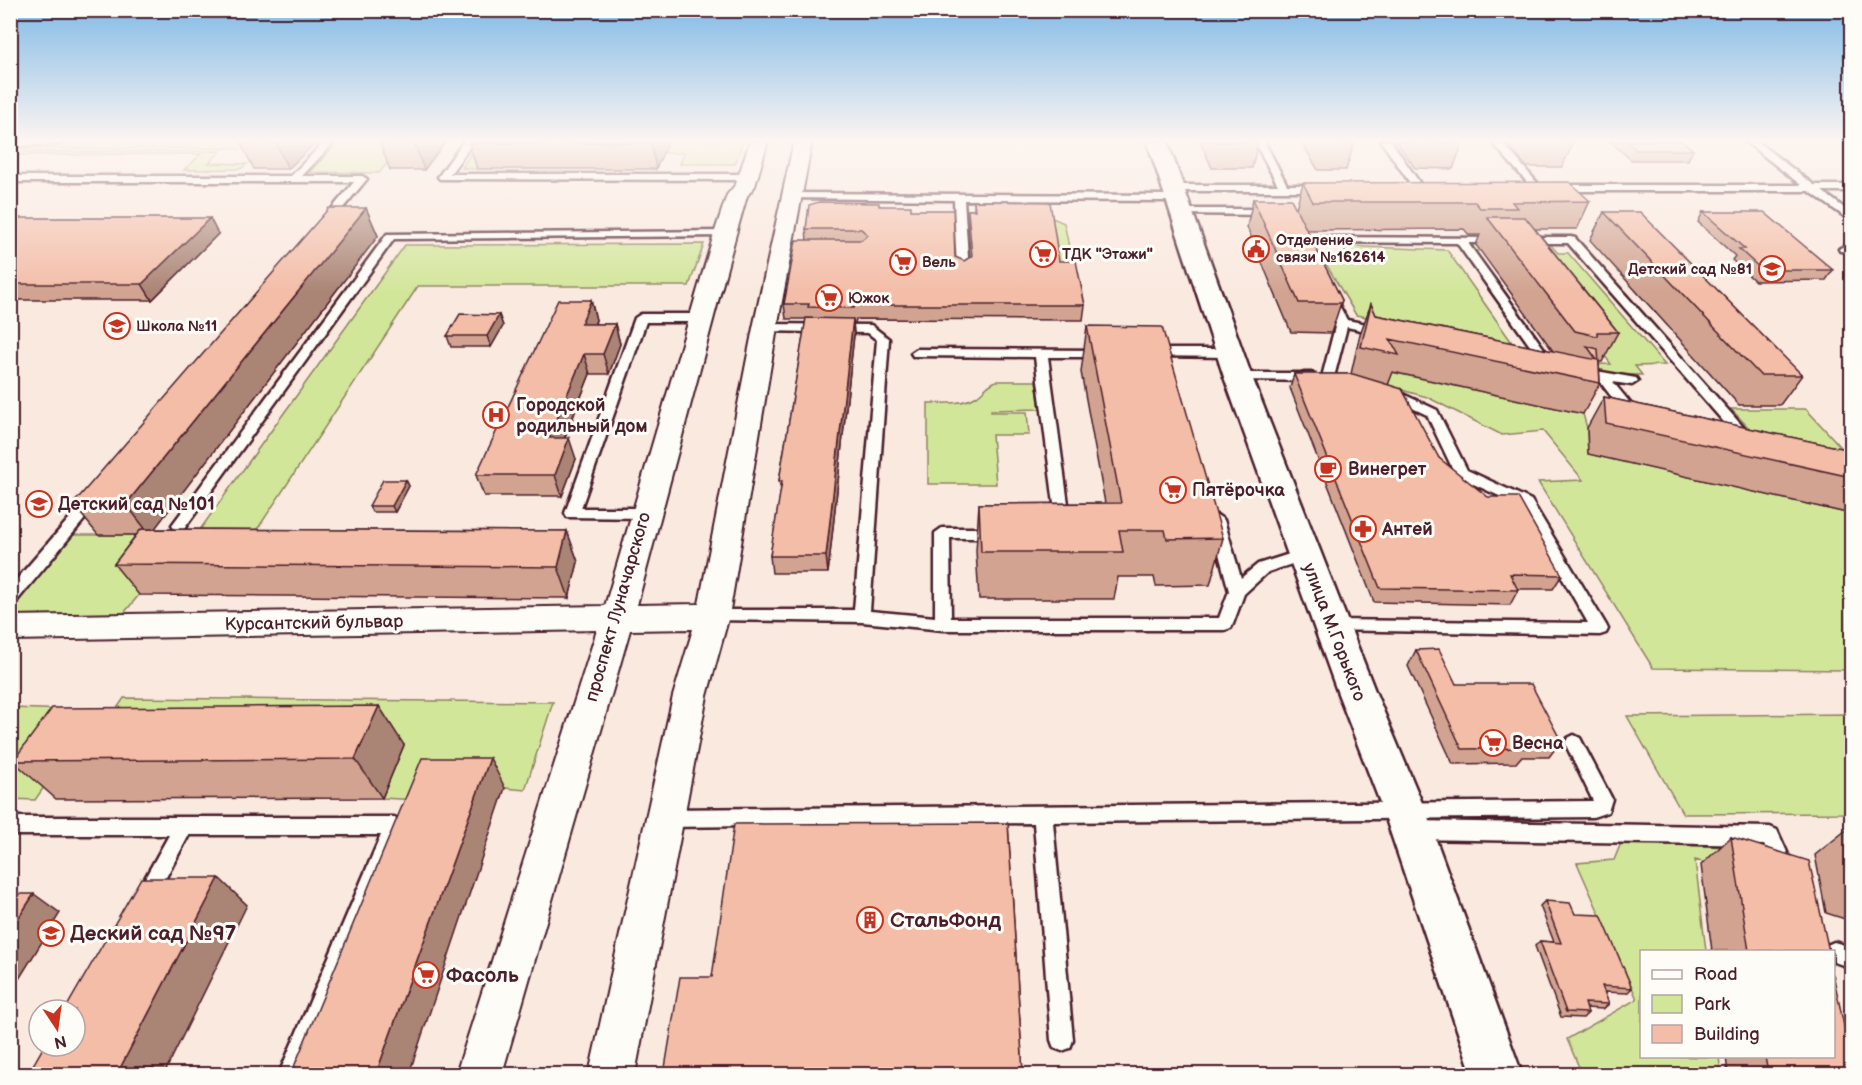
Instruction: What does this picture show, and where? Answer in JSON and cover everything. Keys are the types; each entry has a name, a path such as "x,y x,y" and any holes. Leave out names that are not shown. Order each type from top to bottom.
{"street":[{"name":"проспект Луначарского","path":"479,1074 617,618 737,195 751,192"},
{"name":"проспект Луначарского","path":"612,1074 690,696 713,616 765,328 787,249 771,192"},
{"name":"улица М.Горького","path":"1175,192 1234,365 1408,820 1497,1074"},
{"name":"Курсантский бульвар","path":"10,628 713,616"}],"lane":[{"path":"312,238 351,192"},
{"path":"858,192 959,197 1178,199 1249,192"},
{"path":"1816,192 1851,219"},
{"path":"959,197 963,271"},
{"path":"1178,199 1264,211 1281,216"},
{"path":"179,525 392,236 725,234"},
{"path":"1302,240 1570,240 1757,447 1729,440"},
{"path":"1460,240 1560,367"},
{"path":"1159,367 1149,353 1334,378 1342,323 1324,288"},
{"path":"645,513 572,513 641,318 702,318"},
{"path":"1342,323 1396,334"},
{"path":"765,328 871,329 884,339 862,616"},
{"path":"917,353 1121,353"},
{"path":"1038,530 1055,518 1061,504 1041,353"},
{"path":"1531,361 1604,378 1632,381"},
{"path":"1604,378 1639,422 1650,424"},
{"path":"1332,626 1600,629 1526,503 1461,473 1432,413 1381,390"},
{"path":"10,598 101,490"},
{"path":"1212,502 1237,591"},
{"path":"943,624 942,533 1013,533"},
{"path":"713,616 862,616 943,624 1225,624 1237,591 1263,568 1305,554"},
{"path":"1408,820 1593,809 1601,806 1603,799 1574,743"},
{"path":"665,818 1043,814 1408,820 1770,836 1792,886"},
{"path":"1043,814 1062,1040"},
{"path":"10,826 394,826 290,1074"},
{"path":"134,915 184,826"},
{"path":"1835,953 1851,958"}],"green space":[{"path":"1048,216 1064,223 1075,275 1058,275"},
{"path":"1477,243 1549,243 1558,253 1568,253 1665,365 1635,366 1642,375 1604,374 1571,365 1611,364 1522,250 1475,251 1472,245"},
{"path":"704,244 689,286 418,286 241,554 139,595 114,625 11,625 11,604 68,535 149,535 199,531 405,245"},
{"path":"1341,246 1447,250 1513,344 1356,315 1323,259 1351,260"},
{"path":"1354,364 1583,414 1587,428 1588,454 1851,514 1851,670 1653,668 1538,482 1583,480 1543,431 1502,435 1427,397 1365,380"},
{"path":"996,381 1036,381 1040,409 991,410 991,412 1027,412 1029,435 992,435 996,484 928,484 928,403 966,401 977,396"},
{"path":"1731,409 1806,409 1851,458 1784,449 1748,427"},
{"path":"124,698 553,702 525,790 505,788 436,801 382,798 403,745 91,747"},
{"path":"11,708 97,711 35,800 11,799"},
{"path":"1851,714 1851,813 1683,814 1627,716"},
{"path":"1621,843 1728,847 1772,879 1695,860 1706,950 1640,950 1640,1058 1719,1058 1721,1074 1582,1074 1567,1039 1637,999 1577,863 1614,860"}],"building":[{"path":"1308,192 1580,192 1590,201 1512,202 1517,208 1480,208 1475,202 1313,202"},
{"path":"1253,199 1291,199 1342,300 1341,303 1299,303"},
{"path":"974,201 1050,202 1059,261 1076,261 1085,305 855,305 854,308 784,304 796,240 861,240 868,235 861,229 806,229 809,205 819,202 879,203 879,206 911,206 911,210 953,210 955,257 964,261 972,256 968,210 975,210"},
{"path":"329,208 366,208 126,504 73,504"},
{"path":"1604,212 1640,212 1802,375 1760,375"},
{"path":"1703,212 1764,212 1833,270 1762,270 1739,249 1745,249"},
{"path":"1487,217 1525,217 1618,332 1597,332 1597,336 1575,331"},
{"path":"16,218 210,218 142,284 10,284 10,223"},
{"path":"558,300 591,300 581,324 615,324 603,354 584,354 549,438 569,438 555,475 476,475"},
{"path":"1371,304 1376,315 1597,360 1587,346 1598,349 1600,383 1390,339 1399,355 1361,347"},
{"path":"460,314 499,315 487,336 447,336"},
{"path":"806,318 853,319 826,556 770,556 782,481 779,481"},
{"path":"1087,326 1162,327 1223,538 1167,539 1165,530 1119,530 1123,552 981,552 979,504 1121,503"},
{"path":"1294,374 1353,374 1402,389 1439,458 1488,497 1518,497 1562,575 1510,574 1518,590 1380,588"},
{"path":"1604,397 1851,450 1851,477 1606,423"},
{"path":"383,480 406,480 392,506 369,506"},
{"path":"141,529 567,531 558,567 114,564"},
{"path":"1439,649 1456,684 1531,684 1561,741 1524,741 1527,748 1462,749 1416,650"},
{"path":"379,706 355,759 13,761 52,708"},
{"path":"422,758 490,758 376,1074 291,1074"},
{"name":"СтальФонд","path":"1008,823 1023,1073 664,1074 680,977 712,977 734,824"},
{"path":"1731,837 1809,861 1829,950 1749,950"},
{"path":"141,878 219,878 117,1074 28,1074 37,1058 87,1058 87,998 72,998"},
{"path":"10,894 34,894 10,931"},
{"path":"1545,901 1570,903 1575,914 1601,915 1632,988 1602,986 1609,1004 1585,1003 1588,1013 1566,1012 1540,941 1561,943"},
{"path":"1835,983 1851,1059 1851,1074 1768,1074 1765,1058 1835,1058"}],"place":[{"name":"Отделение связи №162614","path":"1256,249"},
{"name":"ТДК \"Этажи\"","path":"1043,254"},
{"name":"Вель","path":"903,262"},
{"name":"Детский сад №81","path":"1772,269"},
{"name":"Южок","path":"829,298"},
{"name":"Школа №11","path":"117,326"},
{"name":"Городской родильный дом","path":"496,415"},
{"name":"Винегрет","path":"1328,469"},
{"name":"Пятёрочка","path":"1173,490"},
{"name":"Детский сад №101","path":"39,504"},
{"name":"Антей","path":"1363,529"},
{"name":"Весна","path":"1493,743"},
{"name":"СтальФонд","path":"870,920"},
{"name":"Деский сад №97","path":"51,933"},
{"name":"Фасоль","path":"426,975"}]}
